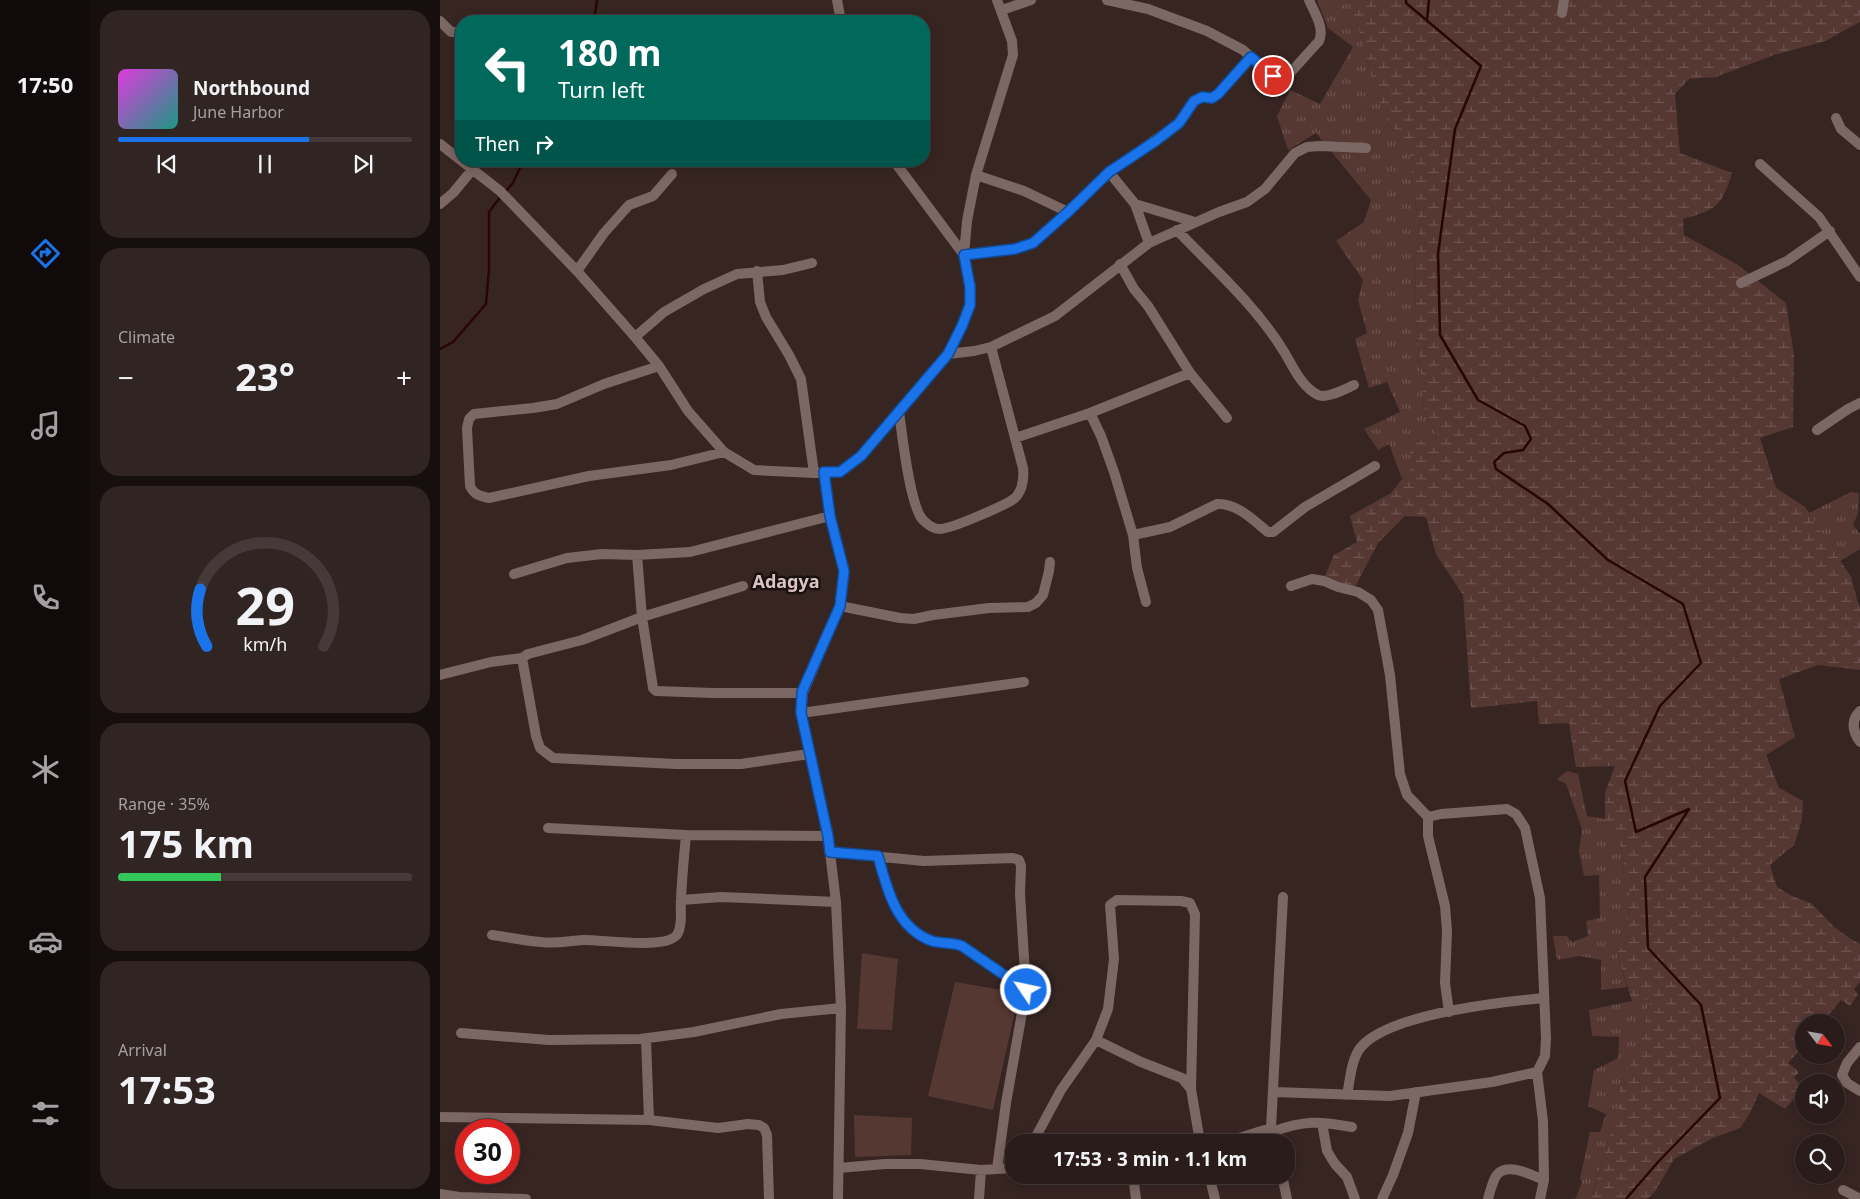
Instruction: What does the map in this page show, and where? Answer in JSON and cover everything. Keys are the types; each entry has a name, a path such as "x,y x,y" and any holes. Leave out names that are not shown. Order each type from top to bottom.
{"street":[{"path":"837,0 840,15"},
{"path":"468,167 503,194 577,271 635,336 659,366 688,411 724,452 754,470 840,472 861,456 948,354 962,326 970,305 970,287 964,255 967,221 976,175 1013,55 1012,41 999,5 1031,0"},
{"path":"1107,0 1125,3 1180,20 1207,31 1243,50 1273,76 1281,78 1291,72 1319,41 1322,35 1309,0"},
{"path":"1562,13 1564,0"},
{"path":"440,22 451,32 455,32"},
{"path":"964,255 1023,247 1033,243 1109,172 1179,123 1194,101 1202,97 1212,98 1218,94 1251,57"},
{"path":"1836,118 1841,129 1860,145"},
{"path":"440,144 455,156"},
{"path":"948,354 991,347 1055,316 1149,243 1247,202 1265,189 1295,154 1307,147 1366,148"},
{"path":"1760,164 1820,217 1860,277"},
{"path":"898,167 964,255"},
{"path":"440,204 454,193 472,170"},
{"path":"1109,172 1135,204 1149,243"},
{"path":"577,271 604,232 629,205 652,196 672,174"},
{"path":"976,175 1024,191 1068,212"},
{"path":"1135,204 1196,222"},
{"path":"1177,230 1260,317 1282,347 1296,374 1317,394 1323,396 1354,385"},
{"path":"1741,283 1787,261 1830,231"},
{"path":"635,336 664,312 704,289 737,274 783,270 812,263"},
{"path":"1120,264 1134,289 1159,322 1190,373 1226,418"},
{"path":"756,272 760,302 766,318 789,354 801,379 819,472 844,571 840,606 802,692 801,713 828,836 836,902 841,1008 838,1199"},
{"path":"899,412 906,463 917,513 933,528 941,529 960,524 1016,497 1024,477 991,347"},
{"path":"659,366 604,384 558,404 474,414 469,419 468,428 470,486 472,491 477,495 490,498 589,476 672,465 724,452"},
{"path":"1015,438 1090,413 1190,373"},
{"path":"1817,430 1860,403"},
{"path":"1090,413 1101,436 1114,472 1133,535 1137,568 1146,602"},
{"path":"1133,535 1170,527 1217,504 1226,504 1238,509 1268,532 1273,532 1305,507 1376,466"},
{"path":"514,574 567,558 602,554 637,555 690,552 830,516"},
{"path":"637,555 642,617 653,688 656,691 714,693 802,692"},
{"path":"840,606 914,619 989,608 1028,607 1043,596 1050,571 1050,562"},
{"path":"1291,586 1312,579 1324,581 1358,592 1371,600 1378,610 1390,675 1400,774 1407,795 1428,817 1428,836 1445,906 1447,931 1445,983 1449,1012"},
{"path":"440,675 490,662 522,658 528,654 582,640 642,617 743,586"},
{"path":"522,658 536,736 540,748 553,758 676,764 741,764 810,754"},
{"path":"801,713 1024,682"},
{"path":"1860,711 1854,721 1853,729 1860,742"},
{"path":"1428,817 1470,811 1507,809 1516,814 1525,828 1540,898 1546,1038 1545,1056 1537,1072 1543,1121 1544,1180 1540,1199"},
{"path":"548,828 686,835 828,836"},
{"path":"492,935 561,943 582,940 644,943 667,942 675,938 681,923 686,835"},
{"path":"830,852 924,861 1013,858 1019,860 1026,990 1006,1103 997,1169"},
{"path":"878,856 887,890 906,924 931,940 955,943 962,946 1026,990"},
{"path":"681,900 721,897 836,902"},
{"path":"1283,898 1273,1134 1292,1124 1309,1122 1352,1127"},
{"path":"1037,1134 1061,1090 1096,1040 1108,1008 1114,959 1110,906 1117,900 1129,899 1190,903 1195,914 1191,1089 1199,1134"},
{"path":"1348,1095 1355,1058 1361,1047 1386,1030 1399,1024 1449,1012 1503,1002 1544,998"},
{"path":"461,1033 549,1040 646,1039 694,1032 780,1014 841,1008"},
{"path":"646,1039 649,1120"},
{"path":"1096,1040 1182,1078 1191,1089"},
{"path":"1860,1047 1848,1062 1842,1075 1847,1083 1860,1091"},
{"path":"1274,1092 1390,1096 1492,1082 1537,1072"},
{"path":"1382,1199 1408,1133 1416,1092"},
{"path":"440,1117 649,1120 718,1128 748,1124 759,1125 764,1128 767,1135 769,1199"},
{"path":"1322,1123 1327,1151 1335,1164 1347,1177 1355,1199"},
{"path":"839,1168 885,1164 920,1164 981,1170 1005,1169"},
{"path":"979,1199 981,1170"},
{"path":"1488,1199 1496,1175 1505,1170 1526,1173 1544,1180"},
{"path":"1134,1184 1136,1199"},
{"path":"1211,1184 1215,1199"},
{"path":"1284,1184 1287,1199"},
{"path":"1844,1190 1860,1199"},
{"path":"440,1194 460,1197 526,1199"}],"green space":[{"path":"1317,0 1349,0 1374,86 1388,123 1409,144 1419,227 1416,256 1415,313 1424,407 1438,437 1410,443 1410,469 1402,479 1389,444 1378,450 1364,429 1400,412 1387,382 1369,388 1355,339 1367,333 1358,300 1363,280 1336,241 1364,222 1371,200 1316,133 1288,150 1277,116 1290,90 1320,104 1353,47 1328,28"},
{"path":"1349,0 1860,0 1860,22 1825,41 1774,55 1716,77 1689,79 1675,94 1680,153 1732,173 1725,193 1716,205 1703,213 1683,219 1684,235 1738,265 1786,303 1794,355 1793,427 1760,438 1776,488 1805,507 1851,577 1860,610 1860,670 1818,665 1779,679 1795,737 1766,755 1779,788 1803,801 1802,820 1794,845 1770,865 1777,887 1790,895 1812,904 1834,927 1860,944 1860,982 1854,989 1858,994 1850,1006 1841,1000 1830,1014 1795,1014 1795,1055 1788,1063 1799,1072 1795,1074 1794,1078 1795,1097 1785,1109 1759,1093 1749,1115 1740,1128 1713,1138 1674,1159 1654,1193 1647,1199 1592,1199 1611,1131 1620,1114 1620,1083 1638,1051 1650,1000 1632,1001 1617,953 1628,940 1629,891 1624,877 1623,852 1617,838 1605,830 1605,793 1615,766 1576,767 1569,723 1539,724 1537,701 1471,708 1463,595 1436,554 1426,517 1405,516 1378,543 1355,587 1324,578 1334,555 1357,542 1350,516 1391,493 1410,469 1410,443 1438,437 1424,407 1415,313 1416,256 1419,227 1409,144 1388,123 1374,86"},
{"path":"1851,492 1859,493 1858,513 1853,525 1860,534 1860,549 1840,561 1809,513"},
{"path":"1567,771 1578,774 1587,816 1605,819 1605,830 1617,838 1623,852 1624,877 1629,891 1628,940 1617,954 1627,987 1601,990 1601,960 1580,956 1557,960 1553,936 1567,936 1572,942 1588,936 1586,921 1600,918 1599,875 1584,876 1579,851 1582,829 1566,784 1557,779"},
{"path":"862,953 898,959 892,1030 857,1029"},
{"path":"955,982 1019,993 993,1110 928,1096"},
{"path":"1650,1000 1638,1051 1620,1083 1620,1114 1611,1131 1592,1199 1570,1199 1576,1198 1582,1182 1580,1179 1590,1132 1600,1132 1606,1114 1588,1106 1594,1070 1618,1058 1619,1037 1592,1036 1589,1010 1632,1001"},
{"path":"854,1115 912,1118 911,1155 855,1157"}],"waterway":[{"path":"595,15 597,0"},
{"path":"1406,0 1406,3 1481,66 1455,129 1438,254 1440,335 1478,400 1525,426 1531,439 1523,450 1504,453 1494,462 1496,469 1548,504 1608,560 1683,604 1701,663 1660,706 1625,781 1636,832 1689,809 1645,877 1648,948 1701,1005 1720,1098 1658,1162 1626,1199"},
{"path":"1427,20 1429,0"},
{"path":"506,191 513,183 520,167"},
{"path":"440,349 453,342 486,304 489,269 489,212 502,195"}],"district":[{"name":"Adagya","path":"786,581"}],"route":[{"path":"1026,990 962,946 955,943 941,943 931,940 906,924 887,890 878,856 830,852 801,713 802,692 840,606 844,571 830,516 824,472 840,472 861,456 948,354 970,305 970,287 964,255 1015,249 1033,243 1109,172 1179,123 1194,101 1202,97 1212,98 1218,94 1251,57 1273,76"}]}
